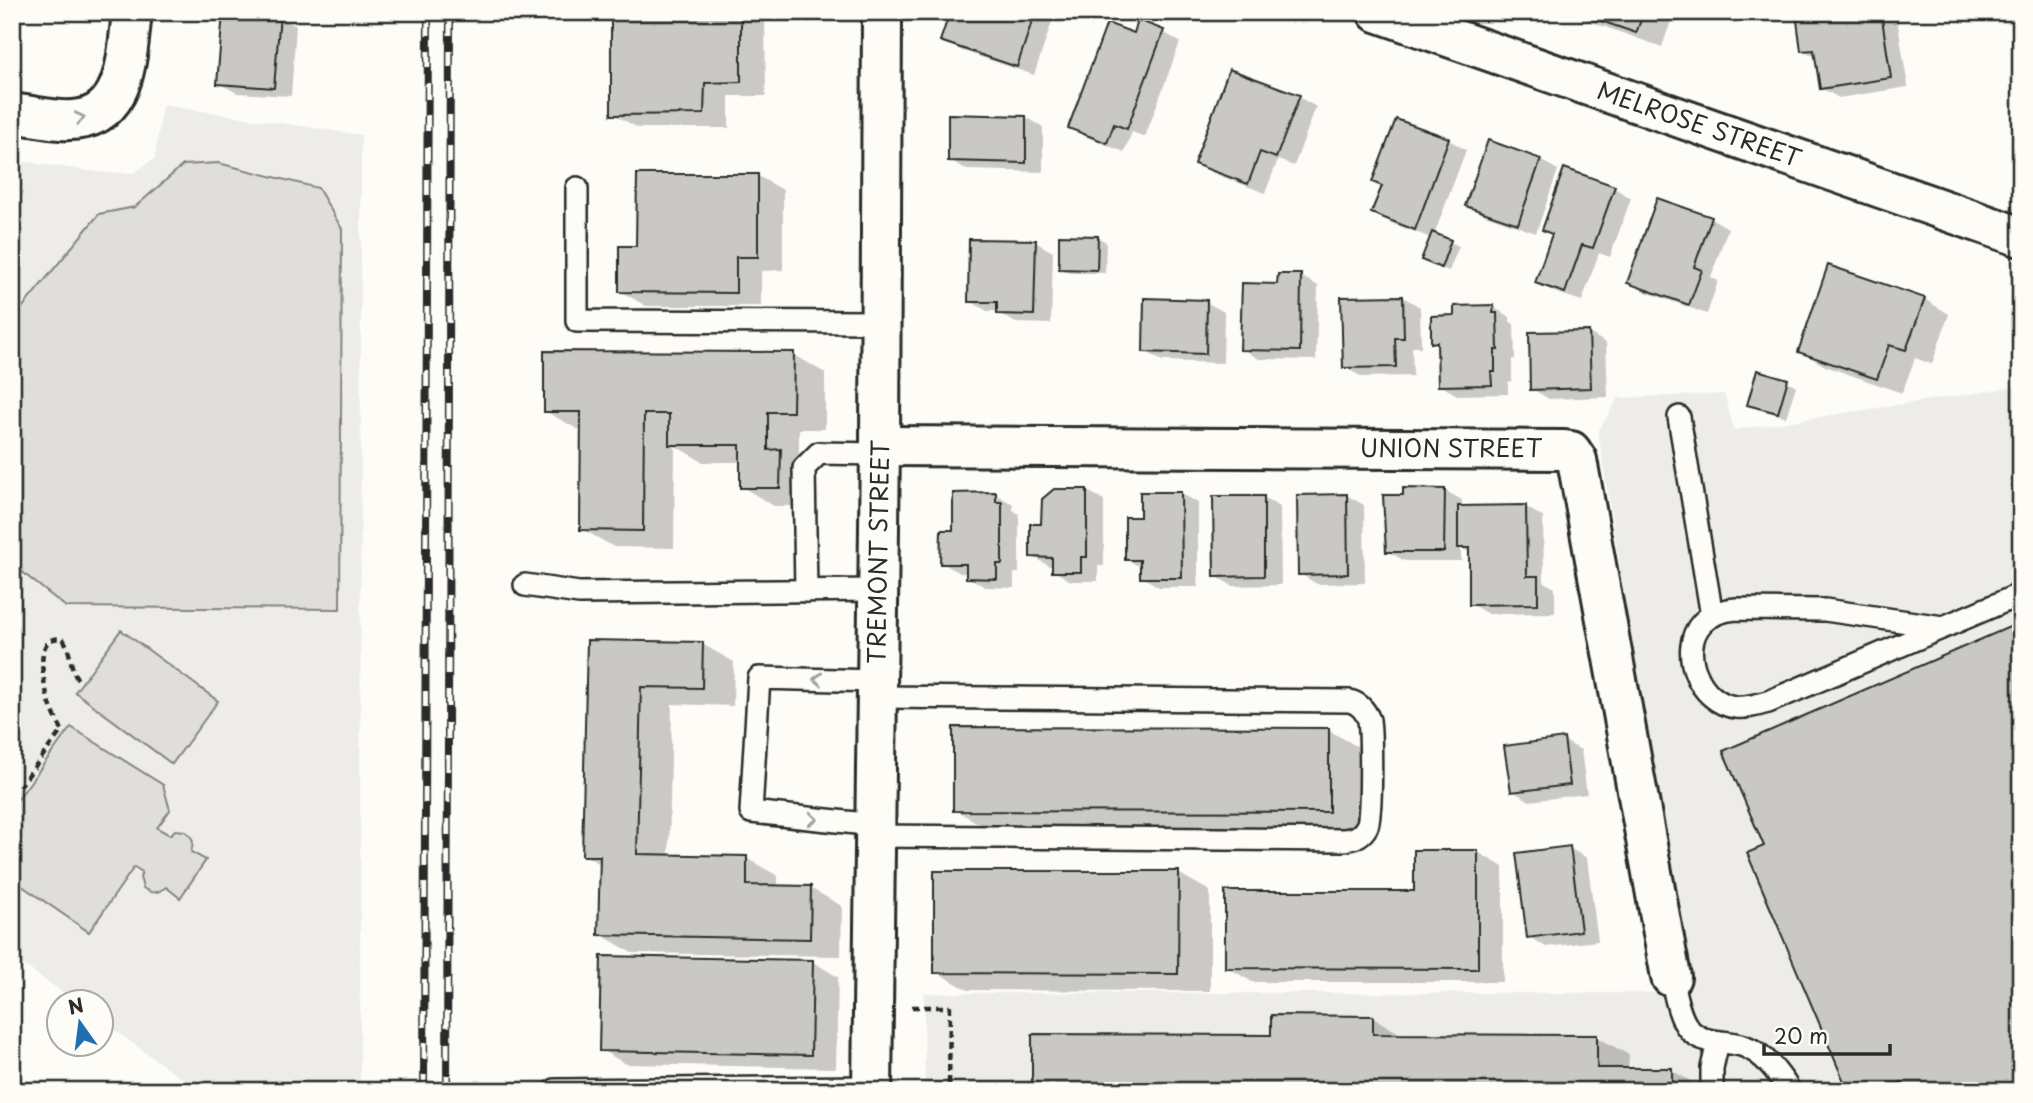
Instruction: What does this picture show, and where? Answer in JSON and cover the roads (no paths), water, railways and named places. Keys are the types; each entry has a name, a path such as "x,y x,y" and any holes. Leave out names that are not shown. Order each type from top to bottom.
{"street":[{"path":"12,113 71,120 82,119 103,109 111,102 122,81 132,12"},
{"name":"TREMONT STREET","path":"872,1089 882,12"},
{"name":"MELROSE STREET","path":"1377,12 2021,237"},
{"name":"UNION STREET","path":"880,450 1571,452 1577,460 1671,977"}],"lane":[{"path":"577,188 577,321 881,322"},
{"path":"1679,417 1712,616"},
{"path":"806,591 804,468 819,453 880,450"},
{"path":"525,585 579,593 878,590"},
{"path":"1943,627 1825,610 1736,609 1723,611 1702,624 1694,635 1693,663 1706,693 1718,702 1734,707 1751,706 1768,702 2021,594"},
{"path":"760,678 877,689 1350,701 1364,710 1368,720 1370,815 1364,831 1355,838 1344,840 875,831 751,812 760,678"},
{"path":"1671,977 1684,1022 1689,1030 1698,1037 1740,1045 1757,1053 1777,1071 1790,1091"},
{"path":"1712,1091 1712,1068 1718,1042"},
{"path":"555,1090 872,1089"}],"railway":[{"path":"424,1091 428,12"},
{"path":"447,1091 450,12"}]}
